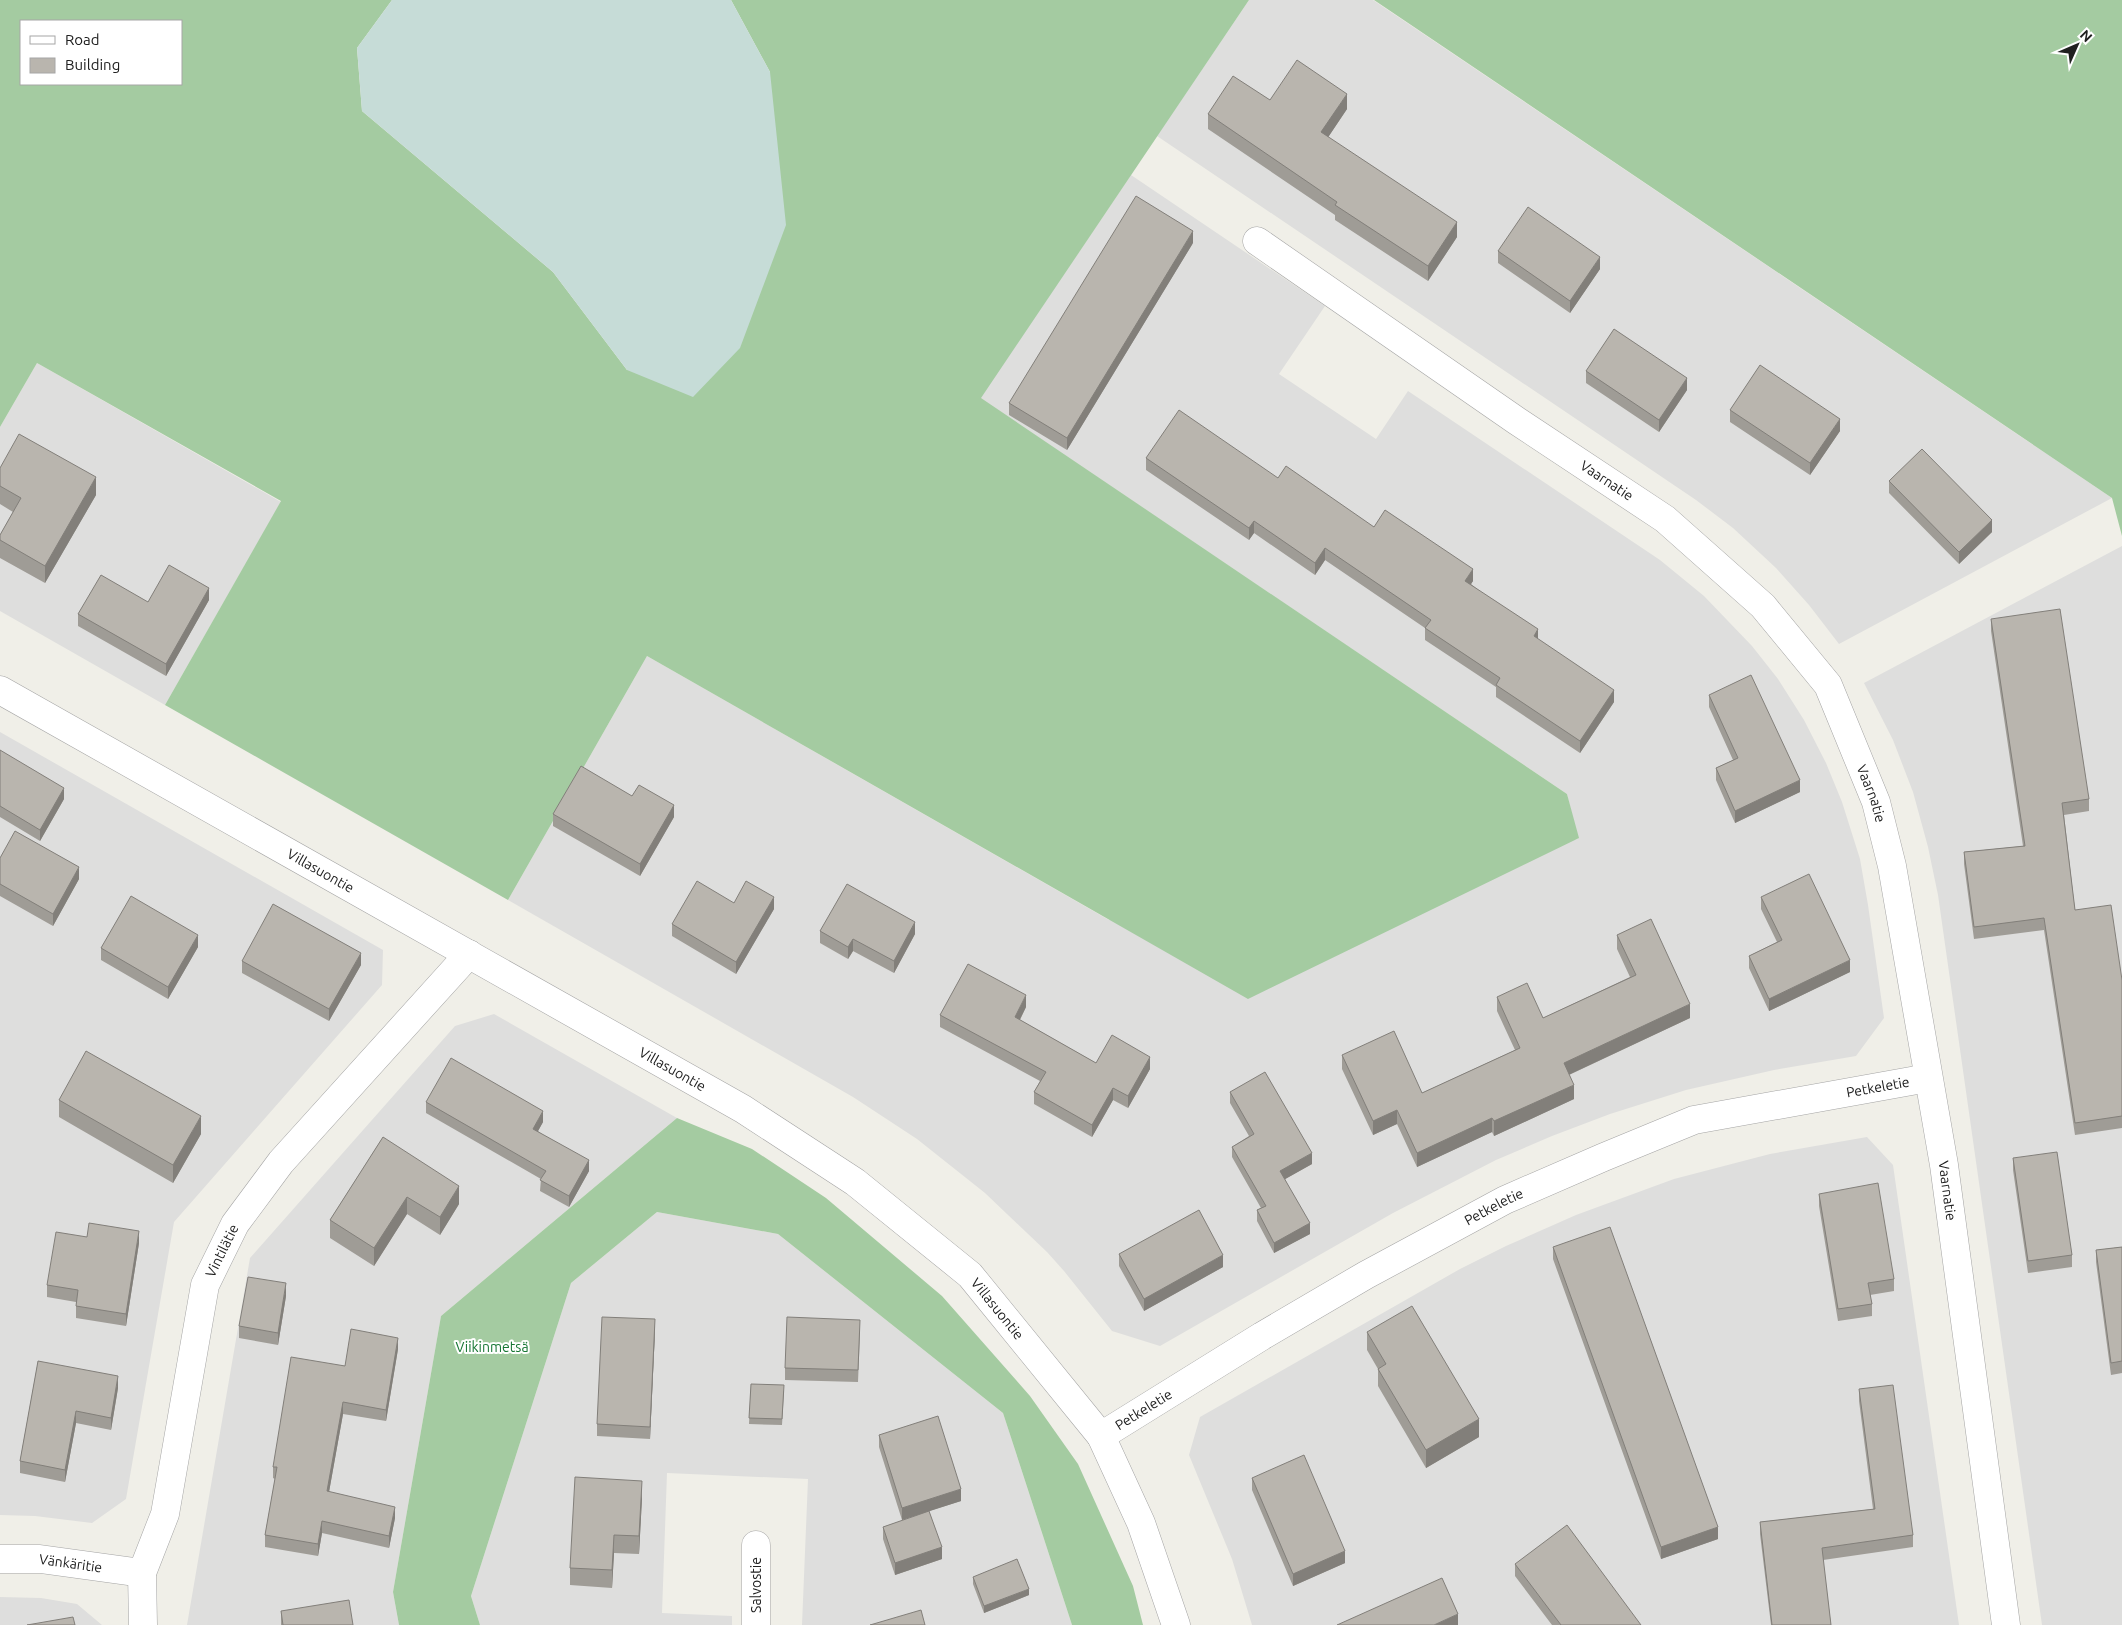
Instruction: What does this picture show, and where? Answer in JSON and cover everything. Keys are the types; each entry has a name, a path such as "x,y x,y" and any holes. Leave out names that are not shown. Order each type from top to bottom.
{"street":[{"name":"Vaarnatie","path":"1258,241 1517,421 1665,519 1763,606 1828,685 1876,802 1892,866 1944,1165 2006,1625"},
{"name":"Villasuontie","path":"0,690 743,1109 855,1182 970,1275 1100,1436 1141,1523 1176,1625"},
{"name":"Vintilätie","path":"143,1625 142,1573 165,1514 205,1285 235,1224 281,1162 469,954"},
{"name":"Petkeletie","path":"1100,1436 1262,1336 1366,1276 1505,1200 1595,1160 1694,1120 1928,1078"},
{"name":"Salvostie","path":"756,1545 756,1625"},
{"name":"Vänkäritie","path":"0,1559 40,1560 142,1573"}],"shaded area":[{"path":"392,0 731,0 770,72 786,225 740,348 693,397 627,370 553,272 362,111 357,48"},
{"path":"1249,0 1373,0 2112,498 1839,644 1809,605 1776,568 1733,528 1696,500 1157,136"},
{"path":"1131,175 1325,306 1279,374 1376,439 1408,391 1660,560 1704,596 1752,646 1778,679 1804,720 1826,763 1842,802 1860,859 1884,1018 1856,1056 1774,1070 1686,1090 1610,1114 1496,1160 1393,1213 1160,1346 1112,1331 1047,1252 985,1193 917,1139 853,1097 508,900 647,656 1109,920 1578,839 1567,794 980,398"},
{"path":"37,363 281,502 165,705 0,611 0,427"},
{"path":"2122,546 2122,1625 2042,1625 1938,895 1928,847 1913,792 1893,740 1864,683"},
{"path":"0,732 383,950 382,985 174,1222 126,1499 92,1523 35,1516 0,1515"},
{"path":"494,1014 677,1118 441,1316 393,1592 399,1625 187,1625 250,1258 455,1026"},
{"path":"1867,1137 1893,1165 1959,1625 1252,1625 1232,1559 1189,1455 1200,1417 1460,1269 1576,1215 1674,1179 1770,1154"},
{"path":"657,1212 778,1234 1003,1413 1072,1625 802,1625 808,1479 667,1473 662,1613 732,1616 732,1625 480,1625 471,1596 571,1283"},
{"path":"0,1597 41,1598 77,1604 102,1625 0,1625"}],"green space":[{"path":"0,0 392,0 357,48 362,111 553,272 627,370 770,72 731,0 1249,0 981,398 1567,794 1579,838 1248,999 647,656 508,900 165,705 281,501 37,363 0,427"},
{"path":"1374,0 2122,0 2122,536 2112,498"},
{"name":"Viikinmetsä","path":"677,1118 752,1149 826,1198 942,1296 1030,1396 1078,1464 1133,1586 1143,1625 1072,1625 1003,1413 778,1234 657,1212 571,1283 471,1596 480,1625 399,1625 393,1592 441,1316"}],"building":[{"path":"1297,60 1347,94 1321,132 1457,222 1428,266 1335,205 1337,202 1208,114 1233,76 1270,100"},
{"path":"1136,196 1193,231 1067,438 1009,403"},
{"path":"1528,207 1600,257 1570,301 1498,251"},
{"path":"1614,329 1687,378 1659,420 1586,371"},
{"path":"1760,365 1840,419 1810,463 1730,410"},
{"path":"1179,410 1278,478 1286,466 1374,527 1385,510 1473,569 1465,581 1538,629 1534,636 1614,690 1580,741 1496,685 1500,678 1425,628 1431,620 1325,548 1315,563 1254,521 1249,528 1146,458"},
{"path":"19,434 96,477 45,566 0,540 0,535 21,498 0,486 0,468"},
{"path":"1922,449 1992,520 1959,552 1889,481"},
{"path":"169,565 209,588 166,664 78,614 101,575 148,602"},
{"path":"2060,609 2089,799 2062,803 2075,910 2111,905 2122,980 2122,1116 2075,1123 2044,918 1974,927 1964,852 2025,846 1991,619"},
{"path":"1751,675 1800,780 1735,811 1716,768 1738,758 1709,695"},
{"path":"0,750 64,788 40,830 0,806"},
{"path":"581,766 632,796 639,785 674,805 640,864 553,814"},
{"path":"15,831 79,867 53,914 0,884 0,858"},
{"path":"1809,874 1850,960 1769,999 1749,956 1782,940 1761,897"},
{"path":"697,881 734,903 746,881 774,897 736,962 672,924"},
{"path":"847,884 915,922 894,961 853,939 848,947 820,931"},
{"path":"131,896 198,935 168,987 101,948"},
{"path":"273,904 361,953 329,1009 242,961"},
{"path":"1651,919 1690,1004 1564,1063 1574,1085 1494,1121 1492,1118 1417,1153 1397,1110 1373,1121 1342,1055 1394,1031 1422,1093 1520,1048 1497,997 1527,983 1543,1018 1636,975 1617,935"},
{"path":"968,964 1026,995 1015,1017 1096,1063 1112,1035 1150,1057 1128,1096 1113,1088 1092,1125 1034,1092 1046,1072 940,1015"},
{"path":"86,1051 201,1116 173,1165 59,1100"},
{"path":"451,1058 543,1111 533,1129 589,1160 569,1196 540,1180 546,1171 426,1102"},
{"path":"1265,1072 1312,1153 1280,1171 1310,1223 1274,1243 1257,1210 1266,1206 1232,1147 1254,1134 1230,1092"},
{"path":"383,1137 459,1186 440,1217 407,1197 374,1248 330,1220"},
{"path":"2057,1152 2072,1255 2028,1261 2013,1158"},
{"path":"1878,1183 1894,1279 1868,1283 1872,1304 1838,1309 1819,1194"},
{"path":"1199,1210 1223,1255 1144,1299 1119,1254"},
{"path":"89,1223 139,1231 126,1314 76,1306 78,1290 47,1285 56,1232 87,1237"},
{"path":"1610,1227 1718,1527 1661,1547 1553,1247"},
{"path":"2122,1247 2122,1361 2111,1363 2096,1250"},
{"path":"248,1277 286,1283 278,1333 239,1326"},
{"path":"1412,1306 1479,1419 1426,1450 1378,1369 1386,1364 1367,1332"},
{"path":"602,1317 655,1319 650,1427 597,1424"},
{"path":"787,1317 860,1320 858,1370 785,1368"},
{"path":"351,1329 398,1338 386,1410 343,1402 327,1491 395,1507 389,1536 322,1521 318,1544 265,1535 277,1467 273,1467 291,1357 345,1366"},
{"path":"38,1361 118,1376 111,1418 76,1411 65,1470 20,1461"},
{"path":"751,1384 784,1385 782,1419 749,1418"},
{"path":"1893,1385 1913,1535 1822,1548 1831,1625 1772,1625 1760,1522 1875,1509 1859,1389"},
{"path":"938,1416 961,1489 902,1508 879,1435"},
{"path":"1304,1455 1345,1551 1293,1574 1252,1478"},
{"path":"575,1477 642,1481 639,1536 614,1535 612,1570 570,1568"},
{"path":"929,1511 942,1547 895,1563 883,1527"},
{"path":"1567,1525 1641,1625 1561,1625 1515,1564"},
{"path":"1017,1559 1029,1589 984,1606 973,1577"},
{"path":"1442,1578 1458,1614 1434,1625 1337,1625"},
{"path":"349,1600 353,1625 283,1625 281,1611"},
{"path":"921,1610 925,1625 870,1625"},
{"path":"73,1617 75,1625 27,1625"}]}
